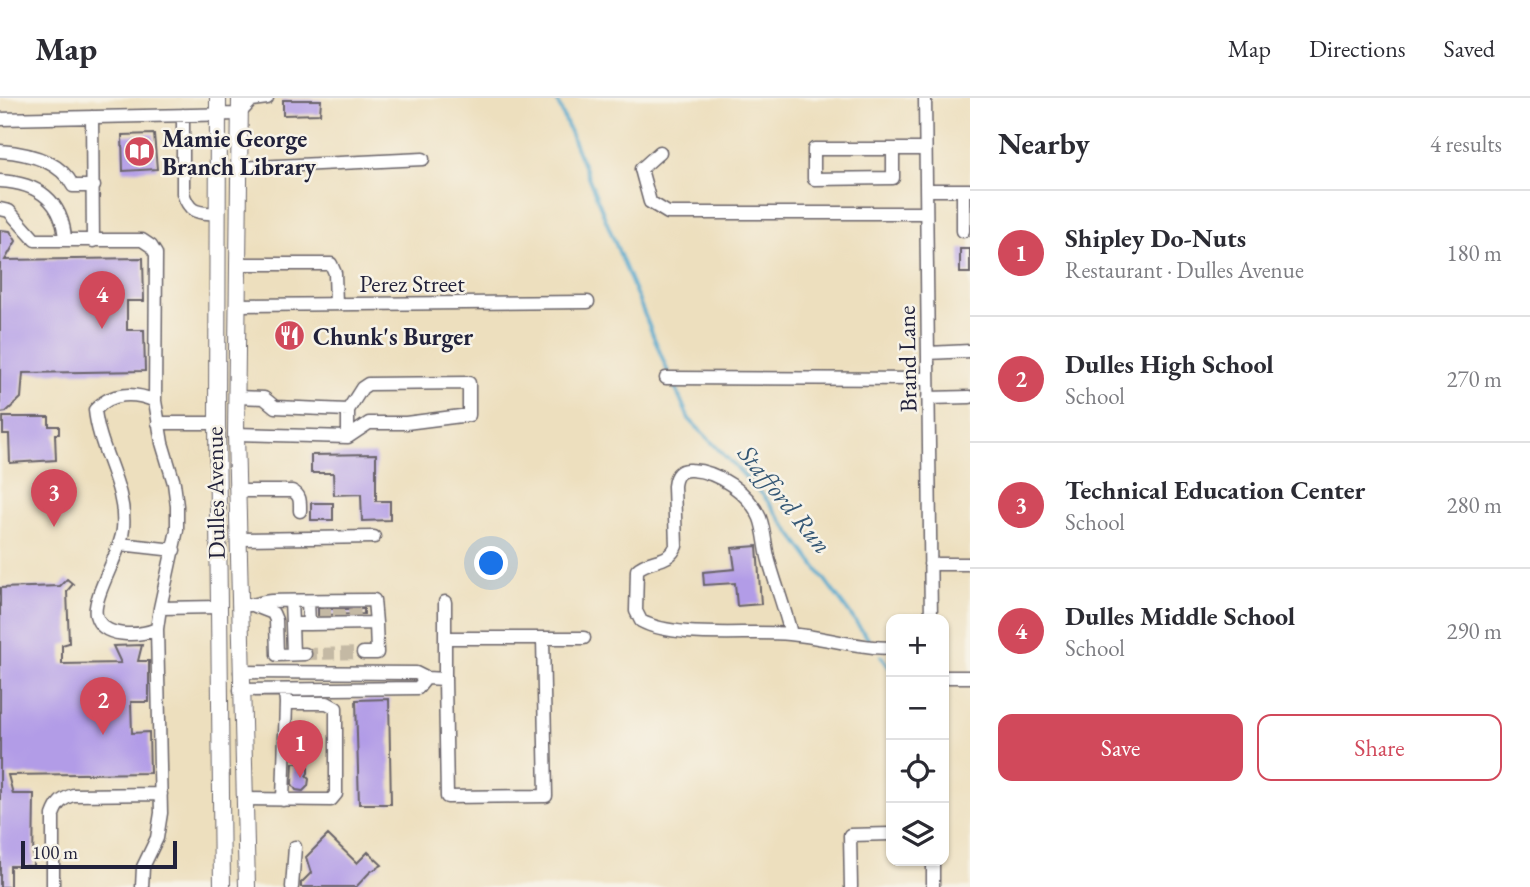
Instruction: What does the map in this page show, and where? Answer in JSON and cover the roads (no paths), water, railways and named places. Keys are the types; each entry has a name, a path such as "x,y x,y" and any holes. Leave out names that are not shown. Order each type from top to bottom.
{"main road":[{"name":"Dulles Avenue","path":"218,106 216,423 222,887"},
{"name":"Dulles Avenue","path":"239,106 236,434 239,538 247,606 240,672 247,887"},
{"path":"218,214 227,232 227,288 230,300 237,305"}],"street":[{"path":"0,119 183,115 218,106 239,106 252,100 267,98"},
{"name":"Brand Lane","path":"925,98 930,614"},
{"path":"183,115 183,193 187,205 194,211 218,214"},
{"path":"92,117 93,241"},
{"path":"893,150 893,178 814,179 814,149 925,149"},
{"path":"0,151 22,153 46,162 67,174 73,186 94,186"},
{"path":"660,152 641,169 650,202 668,214 926,213"},
{"path":"238,168 423,159"},
{"path":"0,181 19,182 39,190 52,201 64,230 65,240"},
{"path":"926,190 966,190 963,231"},
{"path":"0,209 9,211 35,240 142,240 152,246 156,254 155,401 158,424 174,483 177,530 157,629 161,813 157,838 143,867 142,887"},
{"path":"237,264 331,264 335,273 336,304"},
{"name":"Perez Street","path":"237,305 587,302"},
{"path":"928,353 970,351"},
{"path":"666,378 928,379"},
{"path":"236,434 348,437 369,423 406,423 469,415 469,383 368,384 362,388 348,410 348,437"},
{"path":"155,401 133,394 103,402 95,410 97,425 121,493 123,528 120,544 96,602 96,616 104,628 120,633 136,634 157,629"},
{"path":"236,397 264,398 275,407 348,410"},
{"path":"928,398 970,397"},
{"path":"158,424 216,423"},
{"path":"792,634 768,559 760,519 750,501 727,482 710,474 692,470 678,473 674,486 676,546 669,557 646,564 637,570 637,617 648,625 667,630 792,634 865,648 886,648"},
{"path":"237,491 292,491 300,499 300,510"},
{"path":"239,538 374,537"},
{"path":"120,544 174,550"},
{"path":"930,564 970,564"},
{"path":"292,624 309,624 325,612 354,612 374,600 377,653 363,653"},
{"path":"247,606 273,613 276,620 277,655 299,654 292,624 291,601"},
{"path":"247,606 263,602 309,601 325,612 354,612 376,623"},
{"path":"309,601 309,624"},
{"path":"445,603 447,796 545,796 542,638"},
{"path":"160,608 219,607"},
{"path":"445,638 584,638"},
{"path":"240,672 415,673 426,678 445,679"},
{"path":"949,677 970,677"},
{"path":"285,696 418,688 426,678"},
{"path":"240,690 327,702 336,708 335,794 331,800 245,799"},
{"path":"283,800 285,696"},
{"path":"53,887 53,815 57,804 73,795 161,794"},
{"path":"851,887 850,835 886,834"},
{"path":"292,887 295,847"},
{"path":"933,866 933,887"}],"waterway":[{"name":"Stafford Run","path":"556,98 668,372"},
{"name":"Stafford Run","path":"673,382 689,419 763,495 869,640"},
{"name":"Stafford Run","path":"881,656 886,663"}],"tunnel":[{"path":"354,608 355,617"},
{"path":"325,609 325,617"},
{"path":"339,609 339,617"},
{"path":"305,654 363,653"}],"place":[{"name":"Mamie George Branch Library","path":"139,152"},
{"name":"Dulles Middle School","path":"102,329"},
{"name":"Chunk's Burger","path":"290,336"},
{"name":"Technical Education Center","path":"54,527"},
{"name":"Dulles High School","path":"103,735"},
{"name":"Shipley Do-Nuts","path":"300,778"}]}
